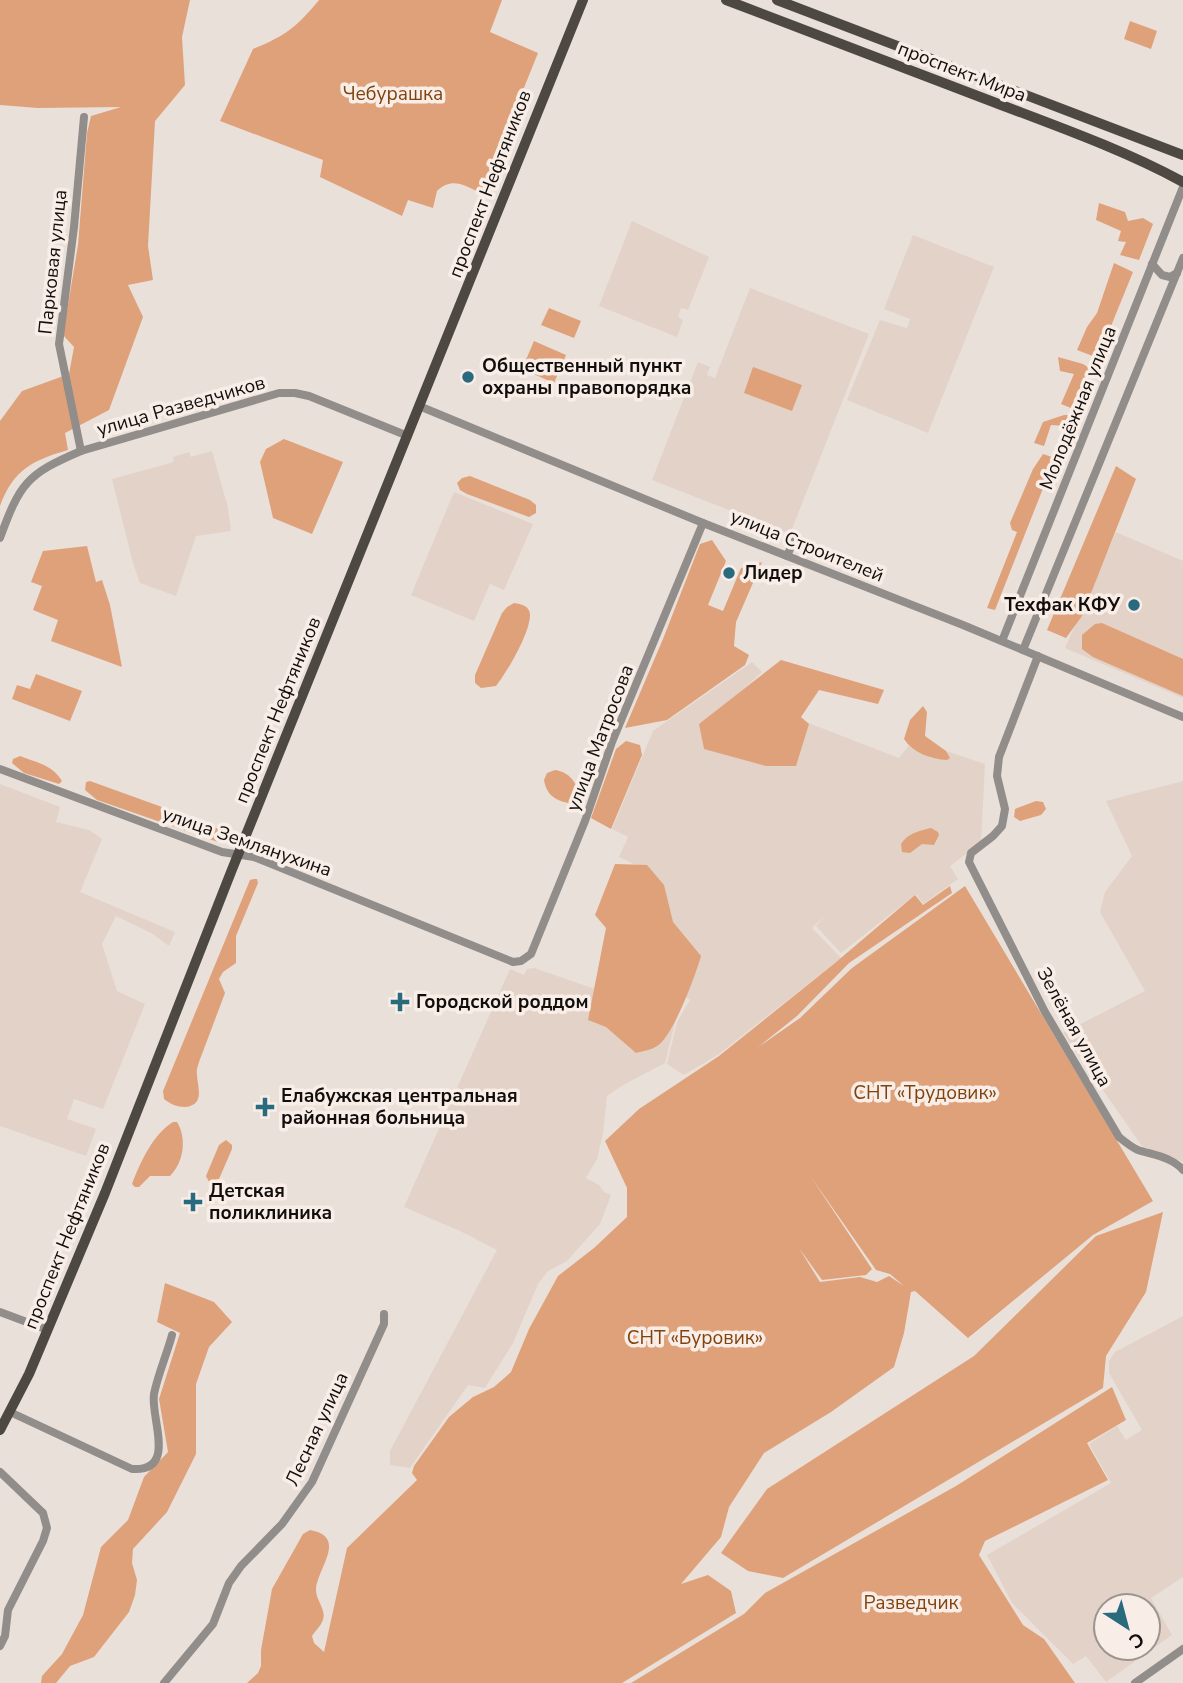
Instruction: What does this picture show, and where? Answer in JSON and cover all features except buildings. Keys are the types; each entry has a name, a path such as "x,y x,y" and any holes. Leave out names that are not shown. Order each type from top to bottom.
{"main road":[{"name":"проспект Нефтяников","path":"0,1430 48,1329 105,1193 238,855 583,0"},
{"name":"проспект Мира","path":"726,0 1049,123 1148,164 1183,182"},
{"name":"проспект Мира","path":"777,0 1183,155"},
{"path":"786,23 787,14 793,6"},
{"path":"1049,123 1054,117 1055,106"}],"street":[{"name":"Парковая улица","path":"81,451 59,344 74,227 84,117"},
{"name":"Молодёжная улица","path":"1002,641 1183,187"},
{"path":"1023,650 1183,258"},
{"path":"1152,264 1162,275 1170,277 1177,272"},
{"name":"улица Разведчиков","path":"0,538 19,491 43,470 81,451 288,393 309,396 408,436"},
{"name":"улица Строителей","path":"419,407 1002,641 1183,717"},
{"name":"улица Матросова","path":"521,961 531,954 558,891 586,821 612,742 704,523"},
{"path":"787,556 794,540"},
{"name":"Зелёная улица","path":"1038,656 999,757 997,776 1006,809 1005,817 999,831 971,853 970,865 1045,1012 1119,1137 1134,1149 1159,1156 1183,1170"},
{"name":"улица Землянухина","path":"0,769 222,852 254,857 513,962 521,961"},
{"path":"0,1312 48,1329"},
{"name":"Лесная улица","path":"164,1683 213,1624 229,1583 241,1566 282,1524 312,1482 384,1324 384,1314"},
{"path":"10,1412 132,1469 149,1466 155,1461 159,1450 154,1394 172,1335"},
{"path":"0,1472 43,1513 47,1528 8,1610 5,1636 0,1646"},
{"path":"1135,1683 1183,1648"}],"shaded area":[{"path":"632,221 709,257 688,310 681,308 678,317 683,320 677,337 599,306"},
{"path":"913,235 994,267 928,433 847,400 880,320 907,328 910,319 884,309"},
{"path":"750,288 869,334 790,534 652,480 698,362 710,367 707,375 715,378"},
{"path":"212,451 228,508 231,531 196,536 176,596 140,583 112,479 174,462 173,457 189,452 191,457"},
{"path":"454,492 533,524 504,590 490,584 474,621 411,595"},
{"name":"Техфак КФУ","path":"1116,532 1183,561 1183,698 1065,648"},
{"path":"752,662 762,672 729,703 744,698 899,758 913,740 985,764 981,843 950,866 958,879 923,904 916,894 841,953 816,926 826,915 812,928 841,958 719,1054 684,1075 667,1064 677,1022 690,1000 677,991 638,866 619,857 628,837 612,829 653,731"},
{"path":"1183,781 1183,1162 1142,1146 1063,1033 1145,991 1100,912 1105,892 1132,856 1106,801"},
{"path":"0,784 60,807 56,822 89,830 102,839 80,892 175,932 169,946 153,934 116,916 102,944 117,991 145,1004 103,1109 74,1099 67,1119 96,1129 86,1156 0,1126"},
{"path":"534,968 595,989 611,999 675,1022 665,1063 607,1096 597,1159 586,1178 611,1195 600,1224 567,1261 548,1271 538,1284 513,1343 485,1388 468,1385 410,1468 390,1465 390,1451 497,1250 404,1207 510,969 524,975 527,969"},
{"path":"1183,1316 1183,1577 1160,1592 1092,1592 1092,1662 1134,1662 1106,1682 1086,1656 1073,1664 1012,1603 987,1555 1111,1483 1089,1444 1117,1426 1126,1440 1142,1430 1109,1373 1109,1361 1115,1352"},
{"path":"1162,1617 1172,1635 1162,1642"}],"green space":[{"path":"0,0 190,0 182,37 185,85 155,121 148,246 153,280 128,285 143,317 109,410 65,433 68,450 44,458 26,468 11,483 0,506 0,421 22,391 69,374 74,347 63,335 78,245 87,133 91,116 121,107 38,108 0,105"},
{"name":"Чебурашка","path":"319,0 502,0 490,32 538,53 515,110 513,122 480,193 469,187 448,184 437,191 433,208 408,200 402,216 320,177 323,160 220,121 253,49 290,30"},
{"path":"1130,21 1157,31 1151,49 1124,39"},
{"path":"1099,203 1125,212 1128,221 1143,218 1153,224 1139,260 1120,255 1126,242 1118,241 1121,231 1096,220"},
{"path":"1114,263 1133,272 1098,358 1077,350 1087,327 1097,313"},
{"path":"549,308 581,321 574,338 541,325"},
{"path":"534,341 566,355 554,383 522,369"},
{"path":"1058,357 1083,364 1092,370 1076,410 1061,404 1074,374 1060,371"},
{"path":"753,367 802,385 792,411 744,393"},
{"path":"1073,415 1066,426 1051,425 1044,446 1034,443 1043,422"},
{"path":"284,439 343,462 312,534 273,518 260,462 266,449"},
{"path":"1043,454 1055,458 995,610 987,608 1017,532 1012,530 1010,523 1033,469"},
{"path":"1116,466 1136,479 1082,616 1066,638 1047,630"},
{"path":"470,476 530,500 536,505 536,513 529,517 460,490 457,483"},
{"path":"712,540 726,561 708,605 723,611 741,568 762,562 736,622 734,646 749,655 745,665 667,720 625,728 700,544"},
{"path":"87,546 96,582 102,580 110,605 122,667 51,641 58,620 33,610 42,586 31,582 43,551"},
{"path":"514,603 525,606 530,612 526,632 512,662 496,686 481,688 475,683 475,675 502,613"},
{"path":"1102,623 1183,659 1183,696 1093,657 1082,649 1082,635 1095,624"},
{"path":"781,660 884,690 878,704 819,690 801,717 809,724 796,766 766,766 704,749 699,724"},
{"path":"36,674 82,691 70,721 12,699 17,685 30,689"},
{"path":"923,706 927,712 925,736 946,751 950,758 947,760 923,754 912,748 904,739 910,720"},
{"path":"626,741 640,745 642,755 611,829 591,818 616,749"},
{"path":"20,756 49,768 62,781 59,784 24,773 12,763 13,759"},
{"path":"555,770 566,774 574,782 578,792 575,804 559,800 548,791 544,780 547,773"},
{"path":"90,781 173,811 194,822 220,829 226,839 218,842 97,800 85,790 86,782"},
{"path":"1036,801 1043,802 1046,809 1041,815 1020,821 1014,817 1015,809"},
{"path":"931,828 939,835 934,845 922,844 910,853 902,852 901,844 907,837"},
{"path":"615,864 647,865 664,885 673,922 701,956 670,1031 657,1046 636,1053 606,1027 588,1020 606,928 595,915"},
{"path":"257,879 258,883 236,936 236,963 223,972 219,979 225,993 197,1068 198,1099 192,1106 174,1105 164,1099 163,1091 250,880"},
{"path":"950,886 952,893 849,963 797,1016 757,1048 800,1018 852,968 965,886 1153,1201 1093,1235 968,1338 915,1291 911,1292 904,1333 894,1367 831,1412 764,1453 729,1507 721,1537 681,1584 708,1575 731,1591 736,1613 622,1683 247,1683 258,1673 261,1666 261,1650 272,1589 303,1534 310,1530 321,1534 329,1547 316,1590 323,1618 312,1636 314,1643 324,1652 347,1548 417,1480 412,1473 414,1466 449,1417 473,1397 494,1387 511,1372 529,1329 558,1276 594,1248 627,1217 627,1188 605,1141 639,1109 719,1056 915,895 923,905","holes":["811,1177 876,1270 890,1274 904,1286 889,1276 877,1282 860,1277 820,1282 799,1248 822,1280 866,1275 872,1269"]},
{"path":"173,1122 177,1122 180,1128 183,1142 181,1157 175,1170 170,1176 150,1176 139,1187 135,1187 132,1184 148,1150 159,1134"},
{"path":"226,1140 232,1145 232,1149 219,1179 209,1182 206,1176 219,1145"},
{"path":"1163,1212 1146,1292 1106,1356 1103,1388 783,1578 748,1571 721,1553 767,1489 974,1356 1096,1236"},
{"path":"165,1283 214,1302 232,1322 209,1347 196,1384 196,1454 167,1512 133,1549 132,1563 137,1580 129,1612 94,1657 70,1666 56,1683 41,1683 42,1676 62,1654 83,1615 101,1547 128,1520 144,1477 168,1452 159,1399 180,1333 157,1322"},
{"name":"Разведчик","path":"1112,1387 1126,1420 1087,1443 1108,1480 985,1541 979,1555 1023,1625 1044,1639 1075,1683 631,1683 744,1614 765,1593 956,1486"}],"place":[{"name":"Общественный пункт охраны правопорядка","path":"468,377"},
{"name":"Лидер","path":"729,573"},
{"name":"Техфак КФУ","path":"1134,605"},
{"name":"Городской роддом","path":"400,1002"},
{"name":"Елабужская центральная районная больница","path":"265,1107"},
{"name":"Детская поликлиника","path":"193,1202"}],"park label":[{"name":"СНТ «Трудовик»","path":"925,1093"},
{"name":"СНТ «Буровик»","path":"695,1338"}]}
